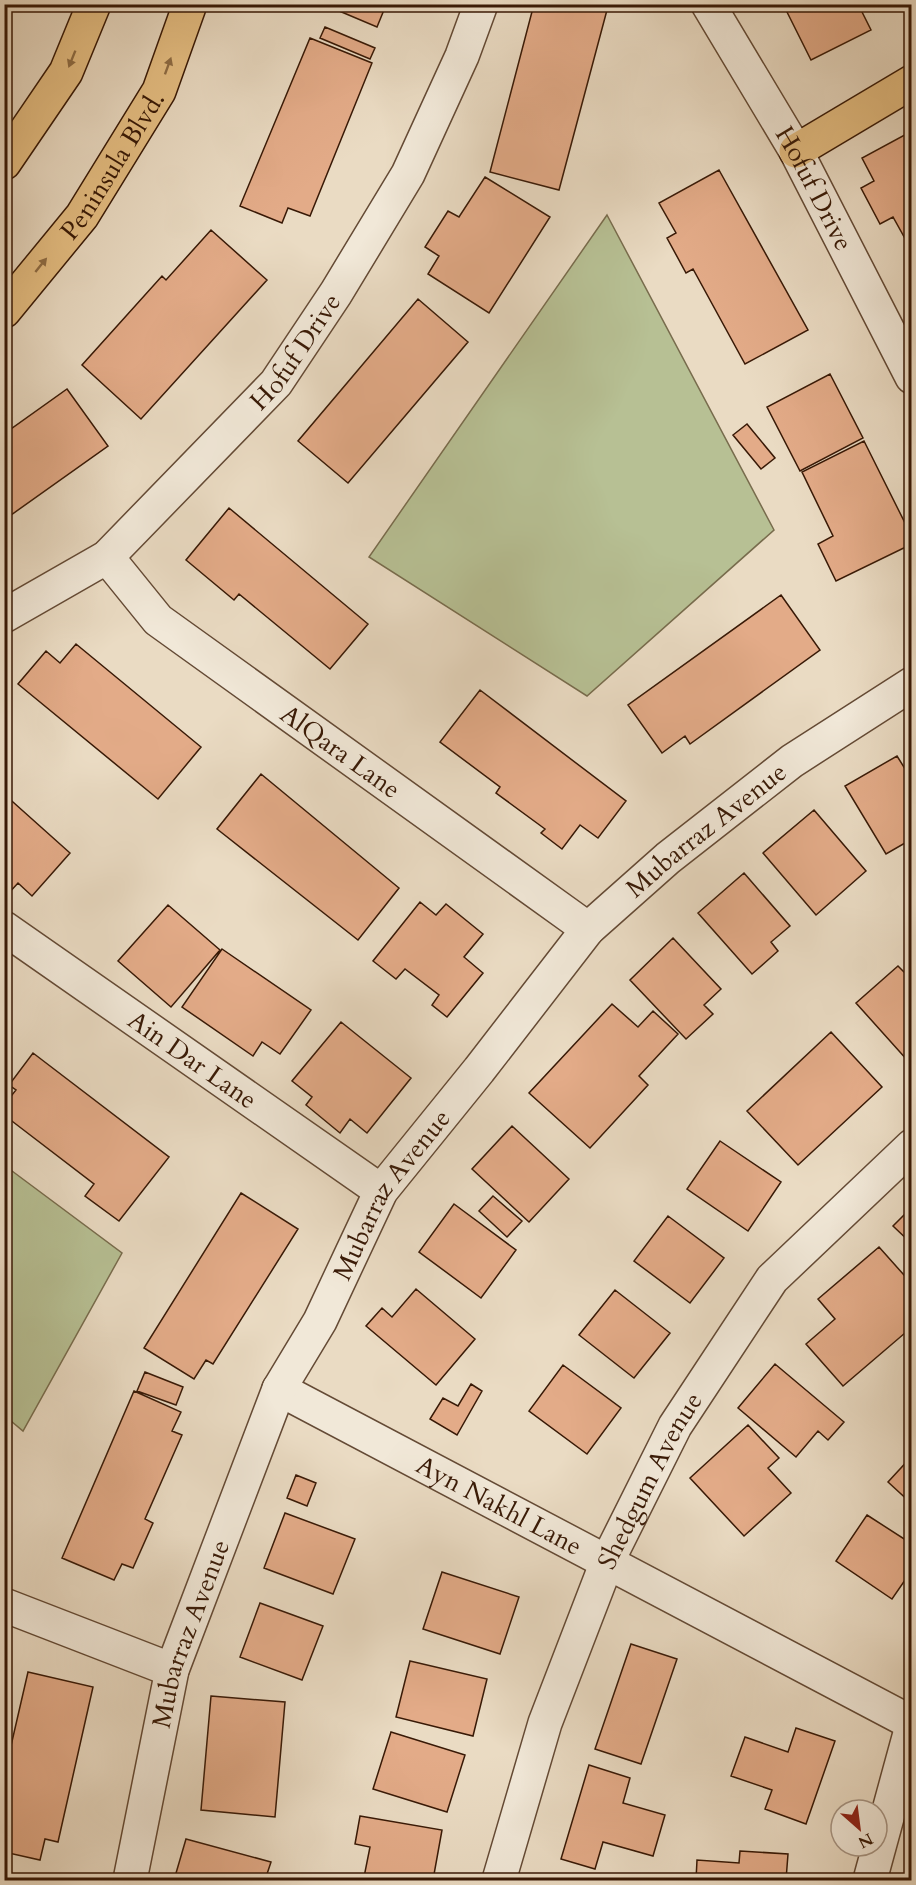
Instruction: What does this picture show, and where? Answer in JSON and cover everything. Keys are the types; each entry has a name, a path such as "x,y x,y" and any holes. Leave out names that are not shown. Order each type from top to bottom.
{"main road":[{"path":"4,163 66,72 94,4"},
{"name":"Peninsula Blvd.","path":"4,311 82,216 159,91 190,4"},
{"path":"796,151 912,82"}],"street":[{"name":"Hofuf Drive","path":"4,616 107,557 276,383 336,293 408,174 462,56 481,4"},
{"name":"Hofuf Drive","path":"708,4 796,151 912,377"},
{"name":"AlQara Lane","path":"107,557 158,620 588,928"},
{"name":"Mubarraz Avenue","path":"130,1881 172,1670 279,1389 320,1321 381,1191 479,1070 588,928 668,858 792,761 912,684"},
{"name":"Ain Dar Lane","path":"4,928 381,1191"},
{"name":"Shedgum Avenue","path":"499,1881 544,1723 607,1562 675,1425 772,1279 912,1146"},
{"name":"Ayn Nakhl Lane","path":"279,1389 912,1725"},
{"path":"4,1605 172,1670"},
{"path":"870,1881 912,1725"}],"green space":[{"path":"607,215 774,530 587,696 369,557"},
{"path":"4,1165 122,1253 23,1431 5,1416"}],"building":[{"path":"402,4 399,11 386,5 377,27 325,5"},
{"path":"534,4 583,4 607,10 559,190 490,172"},
{"path":"783,4 858,4 871,30 811,60"},
{"path":"325,27 375,48 370,59 320,38"},
{"path":"310,38 372,63 310,216 288,208 282,223 240,206"},
{"path":"912,131 912,251 893,217 880,224 861,188 874,181 862,158"},
{"path":"719,170 808,330 745,364 693,269 686,273 667,238 676,233 659,203"},
{"path":"485,177 550,217 489,313 428,274 439,256 425,247 448,211 459,217"},
{"path":"211,230 267,280 141,419 82,365 162,276 166,280"},
{"path":"418,299 468,342 348,483 298,441"},
{"path":"830,374 863,438 800,471 767,407"},
{"path":"67,389 108,446 4,520 4,434"},
{"path":"747,424 775,458 761,469 733,435"},
{"path":"864,441 912,537 912,544 836,581 818,544 833,536 802,472"},
{"path":"229,508 368,624 330,669 239,594 234,600 186,560"},
{"path":"781,595 820,650 690,744 685,736 662,753 628,705"},
{"path":"76,644 201,747 158,799 18,684 46,651 60,663"},
{"path":"480,690 626,801 598,838 580,825 562,849 541,833 545,829 496,793 500,787 440,742"},
{"path":"897,756 912,780 912,839 886,854 845,786"},
{"path":"261,774 399,888 358,940 217,829"},
{"path":"4,794 70,853 32,896 18,883 7,895 4,893"},
{"path":"814,810 866,871 816,915 763,853"},
{"path":"744,873 790,926 771,942 778,951 752,974 698,913"},
{"path":"420,902 436,915 446,904 483,934 464,957 483,973 447,1017 432,1005 439,995 405,969 396,979 373,961"},
{"path":"168,905 220,950 171,1007 118,961"},
{"path":"673,938 721,989 704,1005 713,1014 686,1039 630,980"},
{"path":"222,949 311,1010 280,1054 262,1042 253,1056 182,1007"},
{"path":"898,966 912,980 912,1058 908,1061 856,1003"},
{"path":"612,1004 638,1027 653,1011 678,1034 639,1076 648,1085 590,1148 529,1093"},
{"path":"341,1022 411,1078 367,1133 350,1119 340,1133 306,1105 312,1097 292,1081"},
{"path":"831,1032 882,1087 798,1165 747,1111"},
{"path":"33,1053 169,1157 119,1221 85,1196 94,1184 4,1115 4,1105 16,1090 9,1085"},
{"path":"512,1126 569,1179 529,1222 472,1169"},
{"path":"720,1141 781,1182 748,1231 687,1189"},
{"path":"241,1193 298,1229 213,1364 206,1360 194,1379 144,1348"},
{"path":"493,1196 522,1221 507,1237 479,1211"},
{"path":"454,1204 516,1250 481,1298 419,1252"},
{"path":"912,1207 912,1244 893,1226"},
{"path":"668,1216 724,1258 690,1303 634,1261"},
{"path":"879,1247 912,1284 912,1327 843,1386 806,1344 835,1319 818,1299"},
{"path":"416,1289 475,1339 436,1385 366,1326 382,1308 392,1317"},
{"path":"615,1290 670,1333 634,1378 579,1335"},
{"path":"775,1364 844,1422 828,1440 818,1431 796,1457 738,1408"},
{"path":"563,1365 621,1408 587,1454 529,1411"},
{"path":"145,1372 183,1387 176,1405 137,1391"},
{"path":"471,1384 482,1391 457,1435 430,1419 443,1398 458,1406"},
{"path":"134,1391 181,1412 172,1431 182,1435 145,1519 153,1523 133,1568 122,1564 114,1580 62,1558"},
{"path":"748,1425 779,1458 768,1468 791,1493 744,1536 690,1478"},
{"path":"912,1456 912,1504 888,1482"},
{"path":"296,1475 316,1483 307,1506 287,1498"},
{"path":"285,1513 355,1539 333,1594 264,1568"},
{"path":"867,1515 912,1544 912,1570 892,1599 836,1561"},
{"path":"442,1572 519,1597 500,1654 423,1629"},
{"path":"260,1603 323,1626 302,1680 240,1657"},
{"path":"631,1644 677,1659 641,1764 595,1749"},
{"path":"410,1661 487,1679 473,1736 396,1717"},
{"path":"28,1672 93,1687 58,1842 45,1839 40,1860 4,1852 4,1776"},
{"path":"211,1696 285,1702 275,1817 201,1810"},
{"path":"796,1728 835,1741 806,1824 765,1809 772,1790 731,1776 745,1737 788,1752"},
{"path":"391,1732 465,1755 447,1812 373,1789"},
{"path":"589,1765 630,1778 623,1803 665,1815 653,1856 603,1842 595,1869 561,1859"},
{"path":"360,1816 442,1830 433,1880 385,1880 364,1877 370,1847 355,1844"},
{"path":"186,1839 271,1862 265,1880 174,1880"},
{"path":"740,1851 788,1854 786,1880 696,1880 697,1860 739,1863"}]}
